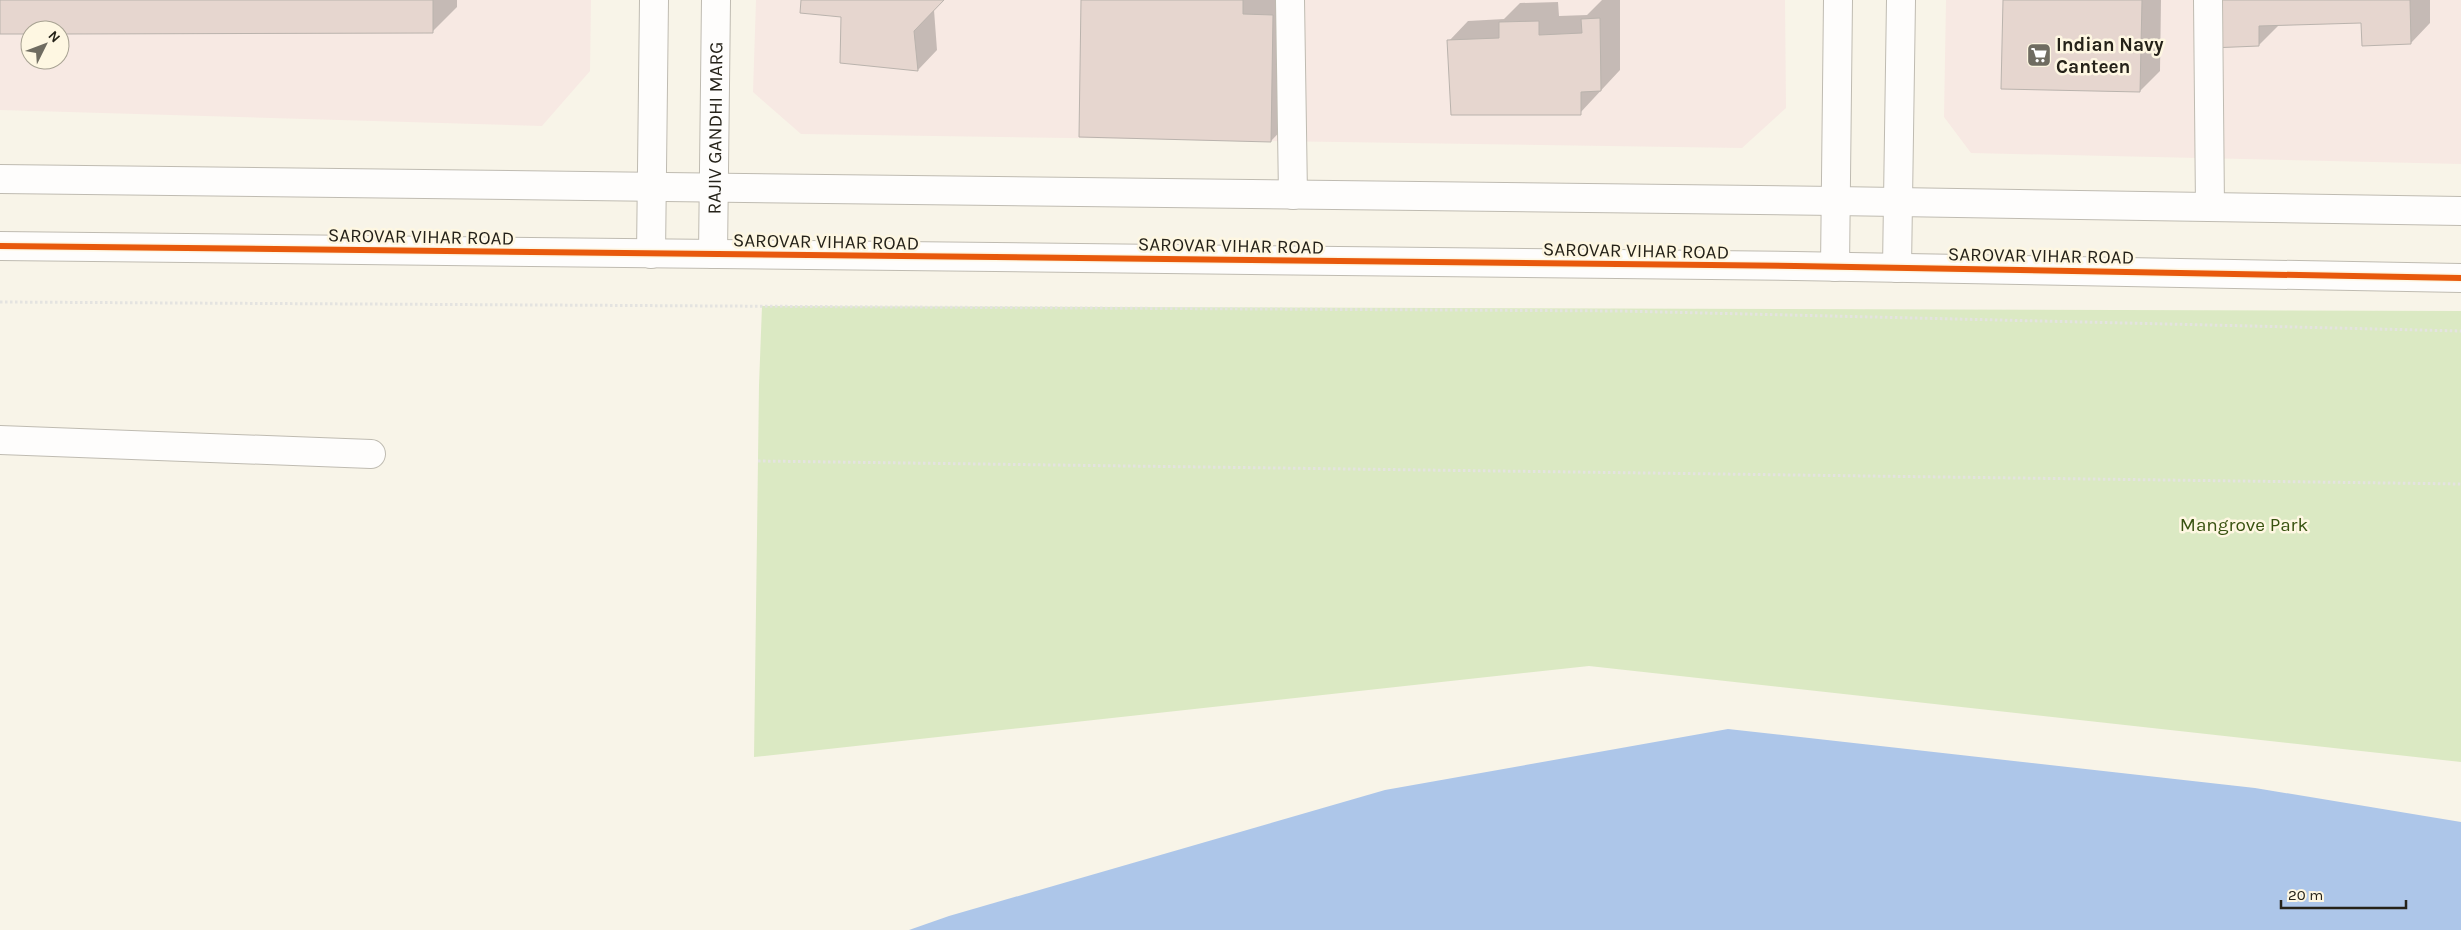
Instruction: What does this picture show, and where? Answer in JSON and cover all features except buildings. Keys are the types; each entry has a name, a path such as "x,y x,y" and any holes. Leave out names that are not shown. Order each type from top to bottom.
{"street":[{"path":"651,254 654,0"},
{"name":"RAJIV GANDHI MARG","path":"713,254 716,0"},
{"path":"1290,0 1292,195"},
{"path":"1835,267 1838,0"},
{"path":"1897,268 1901,0"},
{"path":"2208,0 2210,207"},
{"path":"0,179 1835,201 2461,211"},
{"name":"SAROVAR VIHAR ROAD","path":"0,246 1835,267 2461,278"},
{"path":"0,440 371,454"}],"path":[{"path":"0,302 1620,311 2461,331"},
{"path":"758,461 2461,484"}],"shaded area":[{"path":"0,0 591,0 590,71 542,126 0,110"},
{"path":"756,0 1785,0 1786,108 1742,148 801,134 753,92"},
{"path":"1946,0 2461,0 2461,164 1971,153 1944,117"}],"green space":[{"name":"Mangrove Park","path":"762,306 2461,311 2461,762 1589,666 754,757 759,385"}],"water":[{"path":"1728,729 2255,788 2461,822 2461,930 909,930 949,916 1385,790"}],"cycle path":[{"path":"0,246 1795,266 2461,278"}],"place":[{"name":"Indian Navy Canteen","path":"2039,55"}]}
